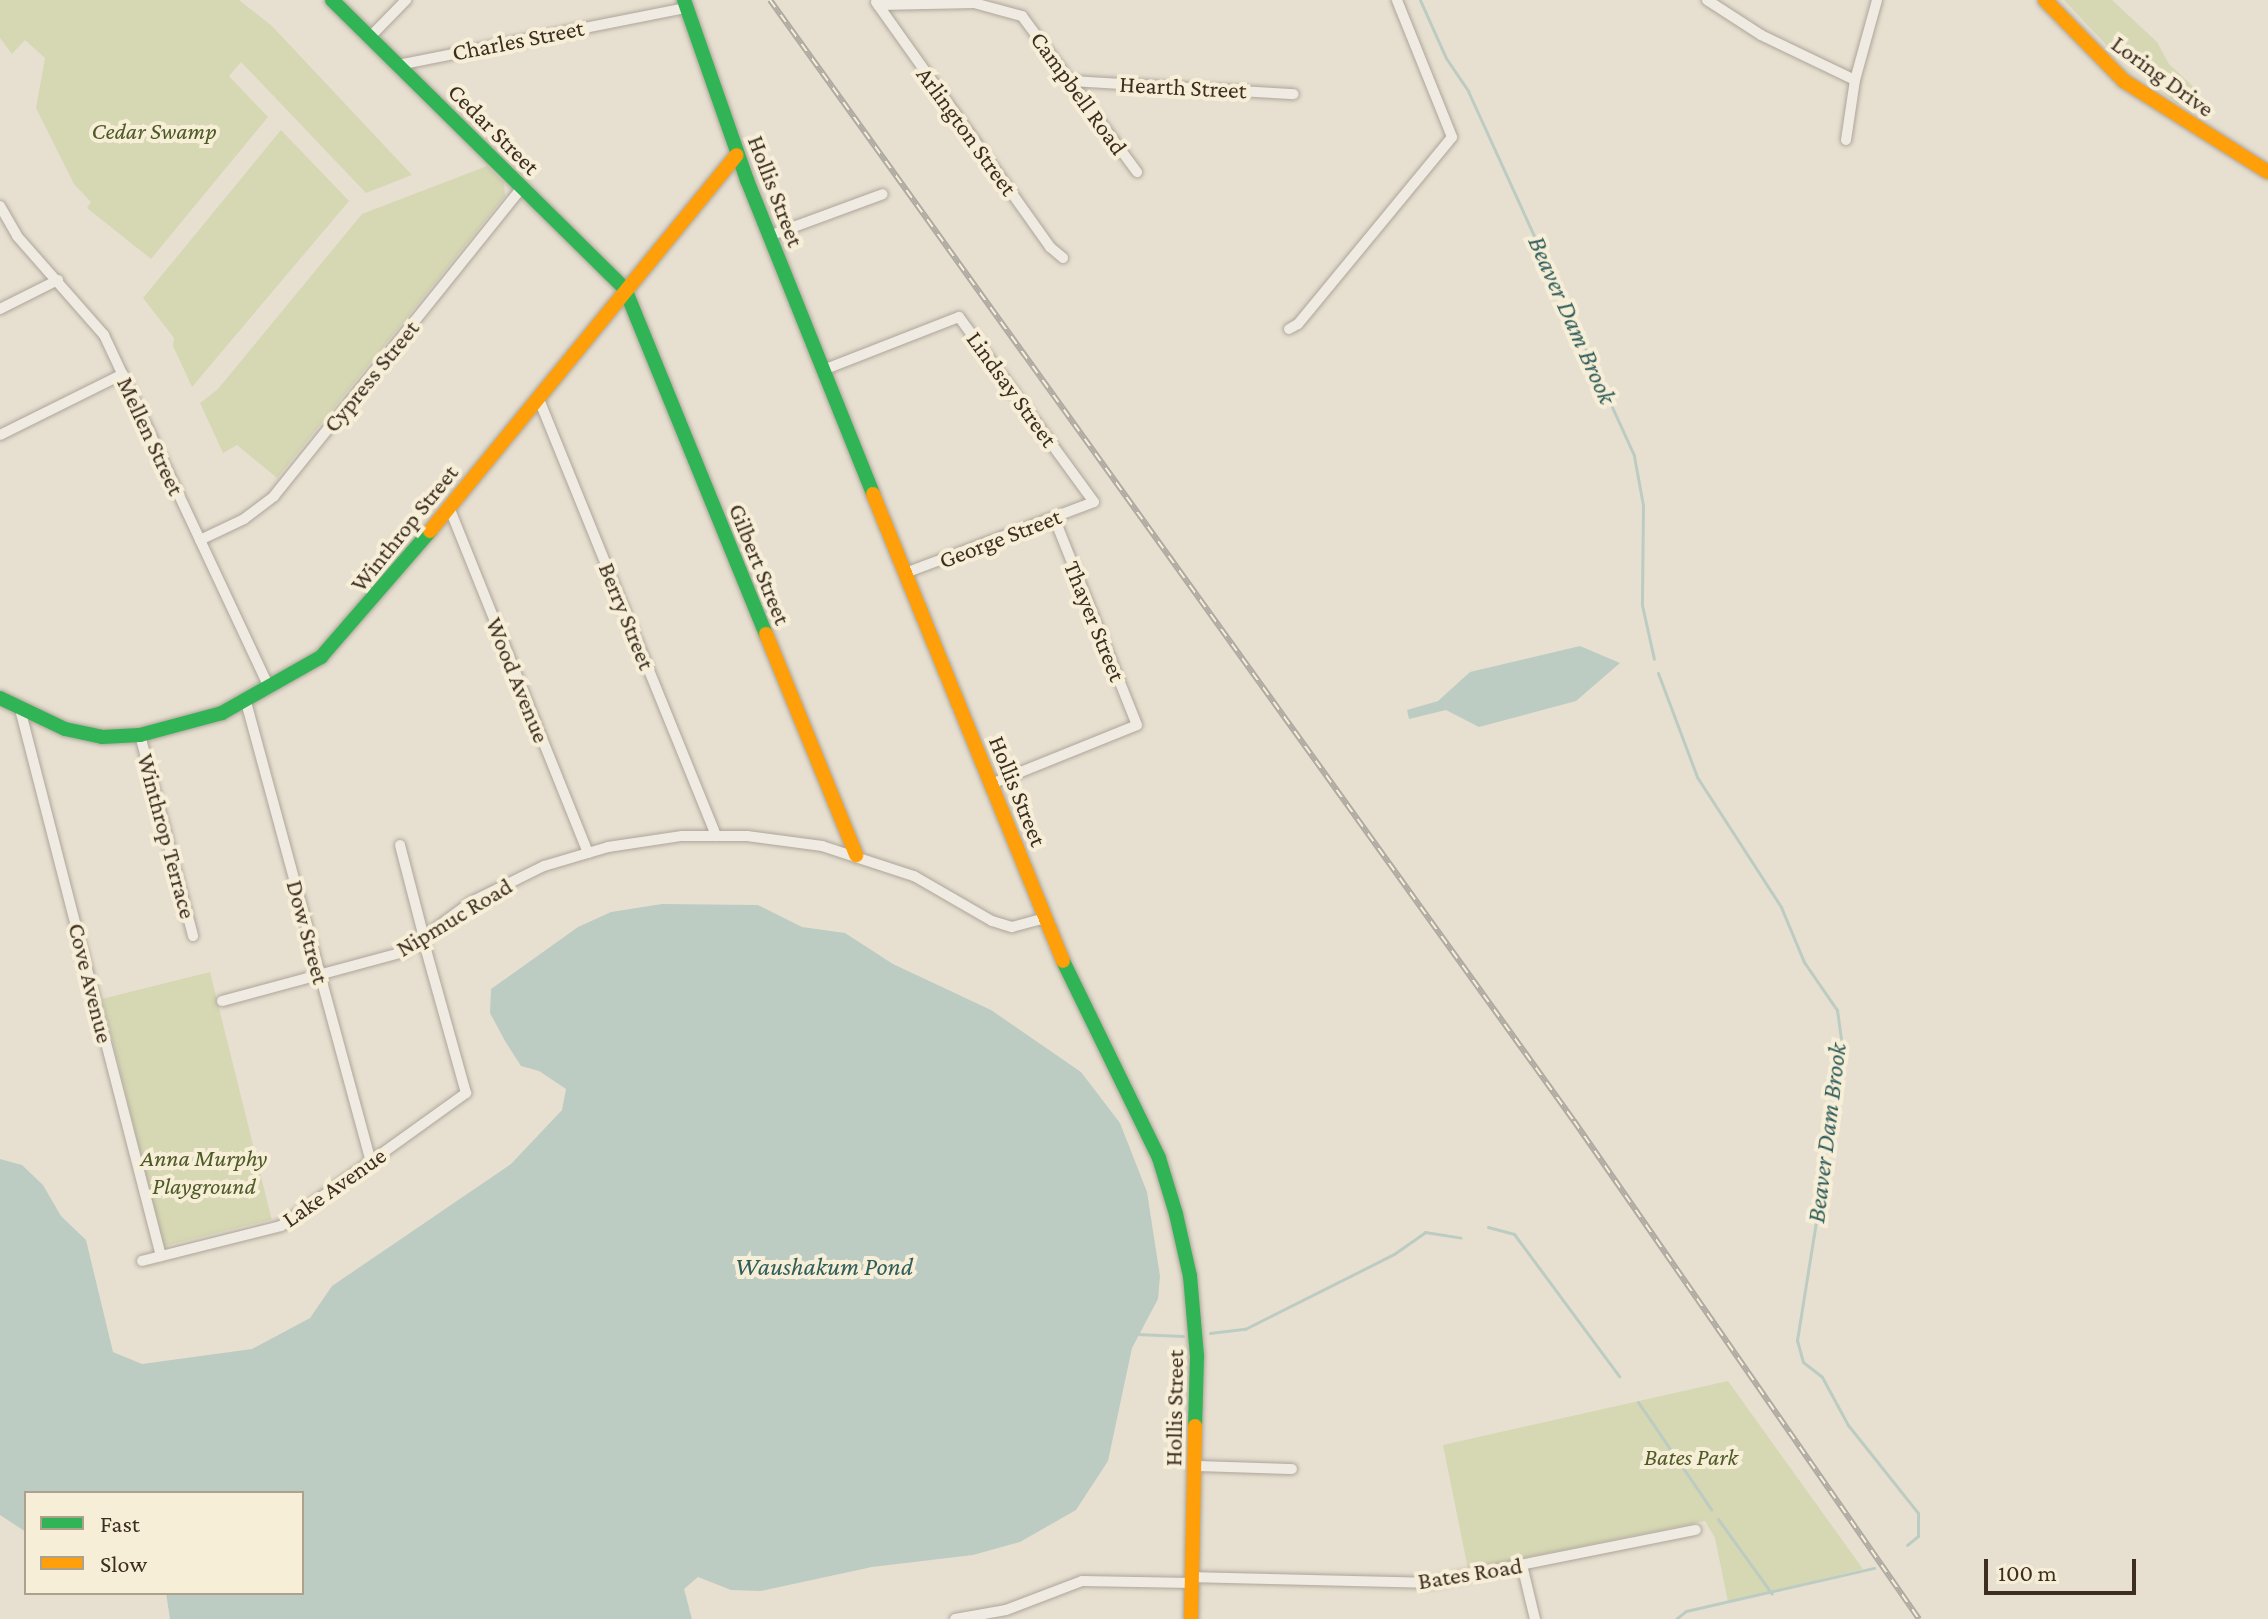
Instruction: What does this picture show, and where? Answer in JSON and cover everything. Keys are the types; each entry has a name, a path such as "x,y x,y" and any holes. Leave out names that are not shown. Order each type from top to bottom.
{"street":[{"name":"Cedar Street","path":"332,0 625,289"},
{"path":"370,37 406,0"},
{"path":"1289,329 1298,324 1452,137 1397,0"},
{"path":"1707,0 1761,35 1855,80"},
{"path":"1846,140 1855,80 1877,0"},
{"name":"Loring Drive","path":"2045,0 2131,86 2268,172"},
{"name":"Campbell Road","path":"876,3 949,2 1006,10 1022,16 1137,172"},
{"name":"Arlington Street","path":"876,3 1050,247 1063,258"},
{"name":"Charles Street","path":"398,65 685,4"},
{"name":"Hollis Street","path":"685,4 737,155 1046,918 1094,1032 1159,1158 1176,1214 1196,1319 1191,1619"},
{"name":"Hearth Street","path":"1072,81 1294,94"},
{"name":"Winthrop Street","path":"0,698 82,733 140,735 195,723 246,702 345,635 737,155"},
{"name":"Cypress Street","path":"200,540 244,519 274,496 522,188"},
{"path":"769,236 883,194"},
{"name":"Mellen Street","path":"0,206 17,236 97,322 269,688"},
{"path":"0,309 58,280"},
{"name":"Gilbert Street","path":"625,289 856,855"},
{"name":"Lindsay Street","path":"823,370 959,317 1094,502"},
{"path":"0,435 123,374"},
{"name":"Berry Street","path":"538,397 716,836"},
{"name":"George Street","path":"905,573 1094,502"},
{"name":"Wood Avenue","path":"449,507 588,853"},
{"name":"Thayer Street","path":"991,784 1137,725 1054,517"},
{"name":"Dow Street","path":"246,702 371,1161"},
{"name":"Cove Avenue","path":"20,709 161,1256"},
{"name":"Winthrop Terrace","path":"140,735 193,936"},
{"name":"Nipmuc Road","path":"222,1001 404,952 454,913 505,884 588,853 642,841 716,836 791,841 856,855 914,876 992,921 1012,927 1046,918"},
{"path":"400,845 424,939"},
{"name":"Lake Avenue","path":"142,1261 274,1229 466,1093 424,939"},
{"path":"1195,1466 1292,1469"},
{"name":"Bates Road","path":"955,1619 1006,1610 1082,1581 1430,1583 1696,1530"},
{"path":"1522,1565 1535,1619"}],"green space":[{"name":"Cedar Swamp","path":"0,0 239,0 272,26 412,175 366,193 241,62 229,76 268,117 151,259 87,208 91,202 74,184 36,108 45,58 25,40 12,54 0,38"},
{"path":"2064,0 2112,0 2157,42 2169,64 2197,90 2178,104 2115,54"},
{"name":"Cedar Swamp","path":"281,130 349,201 192,387 173,346 174,338 143,298"},
{"path":"487,166 504,183 505,196 277,478 237,445 223,453 200,403 218,389 362,214"},
{"name":"Anna Murphy Playground","path":"210,972 272,1219 164,1246 102,999"},
{"name":"Bates Park","path":"1728,1381 1863,1569 1728,1602 1715,1538 1705,1521 1468,1569 1443,1445"}],"water":[{"path":"1580,646 1620,663 1576,701 1479,727 1446,710 1409,719 1407,710 1438,701 1470,672"},
{"name":"Waushakum Pond","path":"662,904 758,905 802,927 845,933 893,964 991,1010 1081,1072 1120,1123 1147,1192 1160,1276 1158,1299 1132,1348 1108,1461 1076,1510 1020,1542 973,1555 872,1567 761,1591 731,1590 698,1577 684,1589 692,1619 170,1619 166,1595 304,1595 304,1491 24,1491 24,1531 0,1515 0,1159 22,1165 43,1185 61,1216 86,1240 113,1352 142,1364 252,1349 310,1318 332,1286 511,1164 562,1110 566,1089 539,1071 521,1066 505,1041 490,1013 491,989 578,927 611,912"}],"waterway":[{"name":"Beaver Dam Brook","path":"1420,0 1446,58 1468,91 1634,456 1643,505 1642,605 1654,659"},
{"name":"Beaver Dam Brook","path":"1658,673 1697,777 1781,907 1804,962 1837,1010 1843,1053 1797,1340 1803,1362 1822,1377 1848,1425 1918,1513 1918,1536 1907,1545"},
{"path":"1488,1227 1514,1234 1619,1376"},
{"path":"1210,1333 1245,1329 1394,1254 1425,1232 1461,1238"},
{"path":"1136,1334 1183,1336"},
{"path":"1638,1402 1711,1509"},
{"path":"1718,1519 1772,1594"},
{"path":"1676,1619 1686,1611 1874,1568"}],"railway":[{"path":"770,0 1574,1121 1919,1619"}],"traffic: fast":[{"path":"332,0 625,289 766,634"},
{"path":"684,0 747,180 873,494"},
{"path":"0,698 65,729 102,737 140,735 222,713 321,657 430,531"},
{"path":"1063,961 1159,1158 1176,1214 1190,1276 1197,1356 1195,1426"}],"traffic: slow":[{"path":"2045,0 2124,81 2268,172"},
{"path":"430,531 737,155"},
{"path":"873,494 1063,961"},
{"path":"766,634 856,855"},
{"path":"1191,1619 1195,1426"}]}
